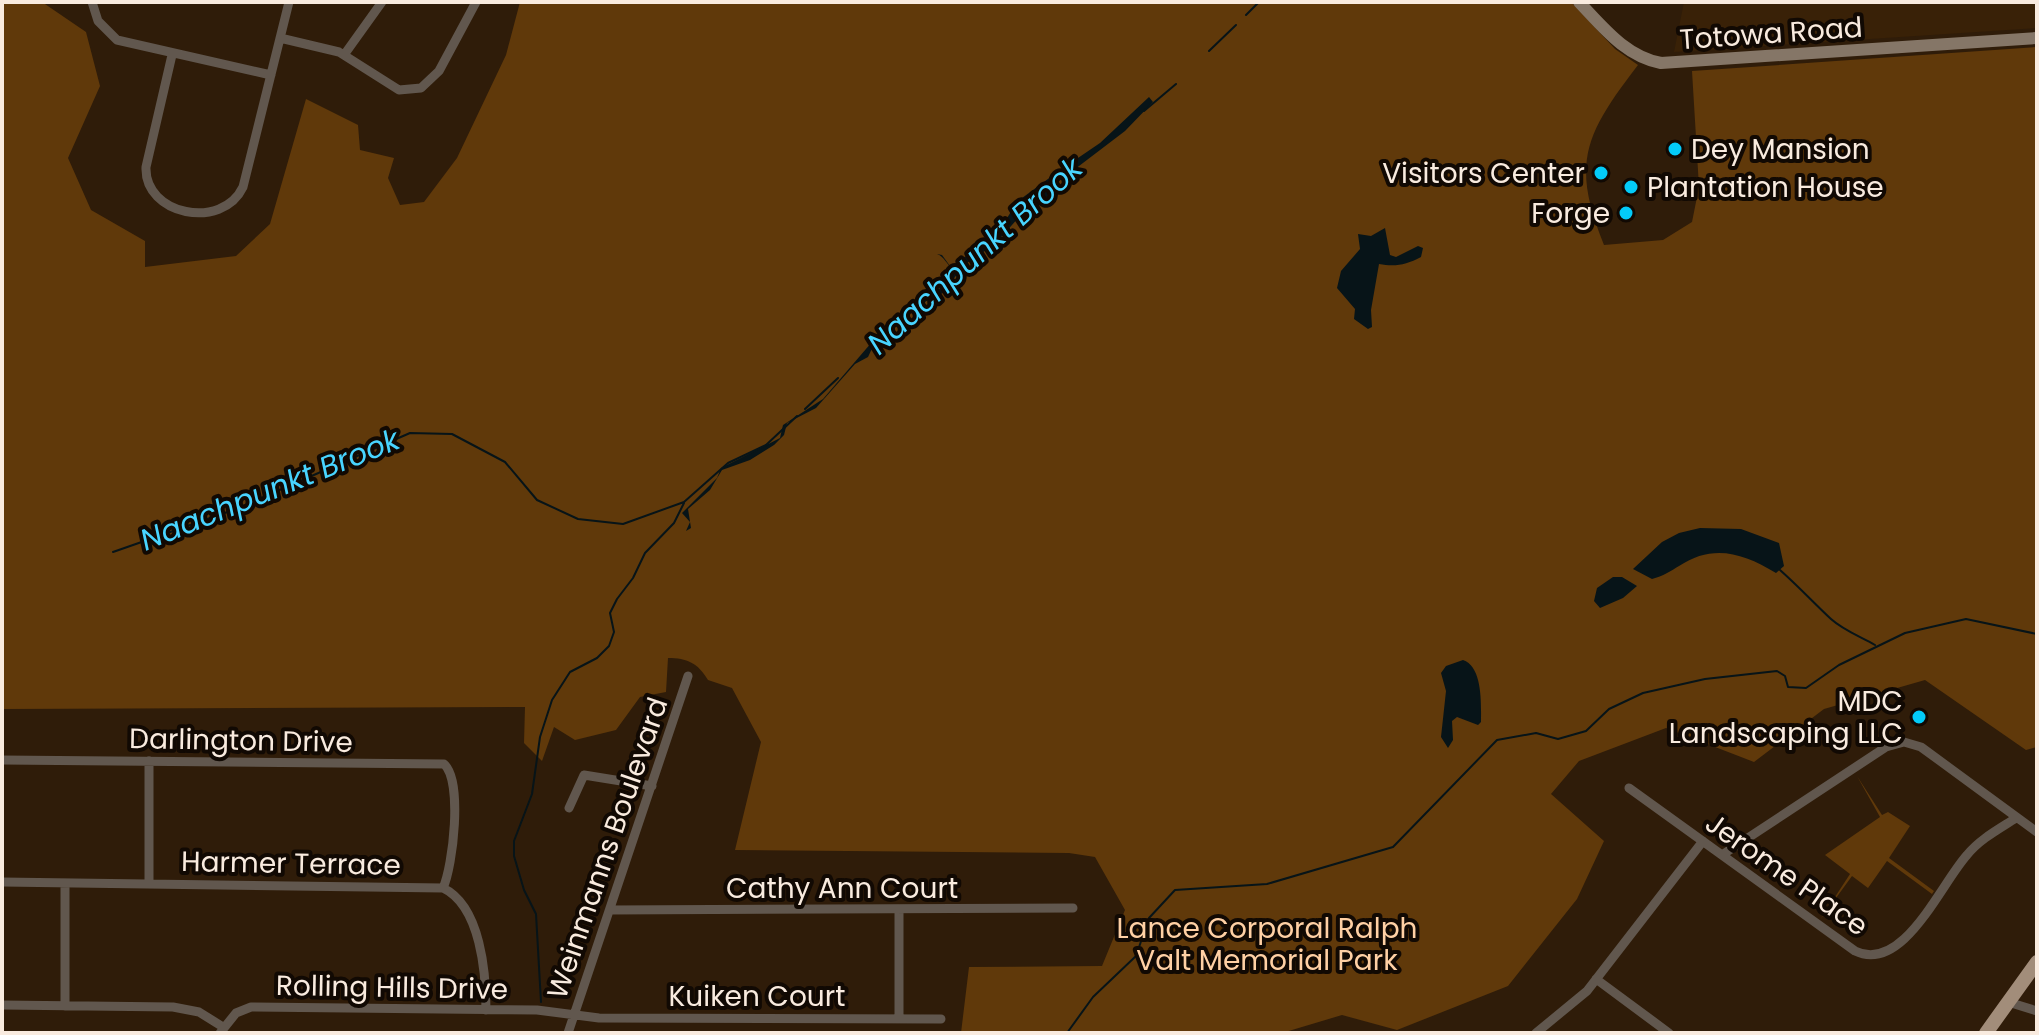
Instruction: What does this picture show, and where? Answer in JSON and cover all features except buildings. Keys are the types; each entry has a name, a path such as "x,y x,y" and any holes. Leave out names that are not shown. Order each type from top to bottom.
{"main road":[{"name":"Totowa Road","path":"1579,2 1619,43 1633,53 1661,63 2037,38"},
{"path":"1986,1033 2037,962"}],"street":[{"path":"92,2 98,21 117,40 172,55 271,75"},
{"path":"172,55 146,175 160,202 208,214 233,204 243,187 289,2"},
{"path":"344,55 382,2"},
{"path":"280,38 344,55 399,90 421,88 439,71 476,2"},
{"name":"Weinmanns Boulevard","path":"568,1033 688,676"},
{"path":"1722,855 1886,747 1899,742 1921,747 2037,832"},
{"name":"Darlington Drive","path":"2,760 439,763 452,773 453,797 452,866 443,888"},
{"path":"149,761 149,884"},
{"path":"569,808 584,775 652,786"},
{"name":"Jerome Place","path":"1629,788 1855,951 1878,956 1902,943 1965,856 2016,818"},
{"path":"1536,1033 1572,1006 1596,979 1703,841"},
{"name":"Harmer Terrace","path":"2,882 443,888"},
{"path":"65,883 65,1006"},
{"path":"443,888 463,906 483,954 486,1010"},
{"name":"Cathy Ann Court","path":"610,910 1073,908"},
{"path":"899,910 899,1018"},
{"path":"1596,979 1669,1033"},
{"path":"2008,1002 2037,1011"},
{"path":"2,1005 173,1007 199,1012 222,1030"},
{"name":"Rolling Hills Drive","path":"222,1030 236,1013 251,1007 538,1010 574,1016"},
{"name":"Kuiken Court","path":"574,1016 941,1019"}],"shaded area":[{"path":"1684,2 2037,2 2037,28 1674,52"}],"green space":[{"name":"Lance Corporal Ralph Valt Memorial Park","path":"2,2 42,2 86,32 100,86 68,158 91,210 145,241 145,267 236,256 270,224 306,99 358,125 360,150 394,158 388,178 400,205 424,202 457,158 506,55 520,2 1571,2 1615,49 1638,65 1606,110 1589,149 1586,170 1588,191 1604,245 1663,240 1692,222 1699,187 1692,71 2037,47 2037,747 2026,750 1925,680 1824,709 1754,762 1666,728 1579,761 1551,794 1604,841 1577,899 1508,986 1397,1030 1342,1015 1282,1033 961,1033 969,967 1102,966 1125,910 1095,857 1069,853 735,850 761,742 732,688 708,680 700,669 686,660 668,658 666,692 640,697 616,730 575,740 554,727 542,761 524,743 525,707 2,709"},
{"path":"1857,776 1882,815 1888,812 1910,826 1889,858 1934,891 1932,894 1887,861 1868,888 1852,876 1820,920 1850,874 1825,855 1880,817"}],"water":[{"path":"1149,97 1153,102 1125,131 1058,182 1053,175 1100,143"},
{"path":"1052,176 1057,184 1042,203 1019,217 995,244 964,265 943,293 929,299 876,340 868,357 855,364 816,408 787,423 784,435 774,445 750,460 722,470 710,490 688,509 691,528 686,531 690,522 682,513 717,478 721,468 780,438 783,425 823,399 872,342 898,321 900,315 942,287 952,268 937,254 942,255 950,266 954,265 998,232 1018,201"},
{"path":"1385,228 1390,255 1396,257 1418,246 1423,248 1421,257 1410,262 1379,264 1371,310 1372,327 1368,329 1354,319 1355,309 1337,288 1341,271 1360,249 1358,234 1371,236"},
{"path":"1700,528 1741,529 1779,543 1784,566 1776,573 1739,556 1715,553 1691,559 1652,579 1633,569 1662,542 1679,533"},
{"path":"1613,577 1622,577 1637,586 1623,598 1600,608 1594,601 1597,588"},
{"path":"1463,660 1470,664 1477,678 1481,722 1478,725 1457,717 1452,721 1453,740 1448,748 1441,737 1446,691 1441,673 1446,666"}],"waterway":[{"name":"Naachpunkt Brook","path":"1246,15 1259,2"},
{"name":"Naachpunkt Brook","path":"1209,51 1236,25"},
{"name":"Naachpunkt Brook","path":"1144,111 1176,84"},
{"name":"Naachpunkt Brook","path":"929,295 947,278"},
{"name":"Naachpunkt Brook","path":"873,347 894,327"},
{"name":"Naachpunkt Brook","path":"805,409 838,378"},
{"name":"Naachpunkt Brook","path":"113,552 236,509 410,433 452,434 505,462 537,500 578,519 623,524 684,502 728,463 766,445 797,416"},
{"name":"Naachpunkt Brook","path":"541,1002 536,914 524,890 514,856 514,841 532,794 540,737 552,700 570,672 597,658 609,646 614,632 610,613 617,599 633,578 645,553 674,523 684,503"},
{"path":"1780,570 1836,623 1875,645"},
{"path":"1067,1033 1093,997 1136,956 1149,918 1175,890 1267,884 1393,847 1497,740 1536,733 1558,739 1586,731 1609,709 1643,693 1705,679 1777,671 1785,676 1788,687 1806,688 1839,665 1905,633 1966,619 2037,634"}],"place":[{"name":"Dey Mansion","path":"1675,149"},
{"name":"Visitors Center","path":"1601,173"},
{"name":"Plantation House","path":"1631,187"},
{"name":"Forge","path":"1626,213"},
{"name":"MDC Landscaping LLC","path":"1919,717"}]}
